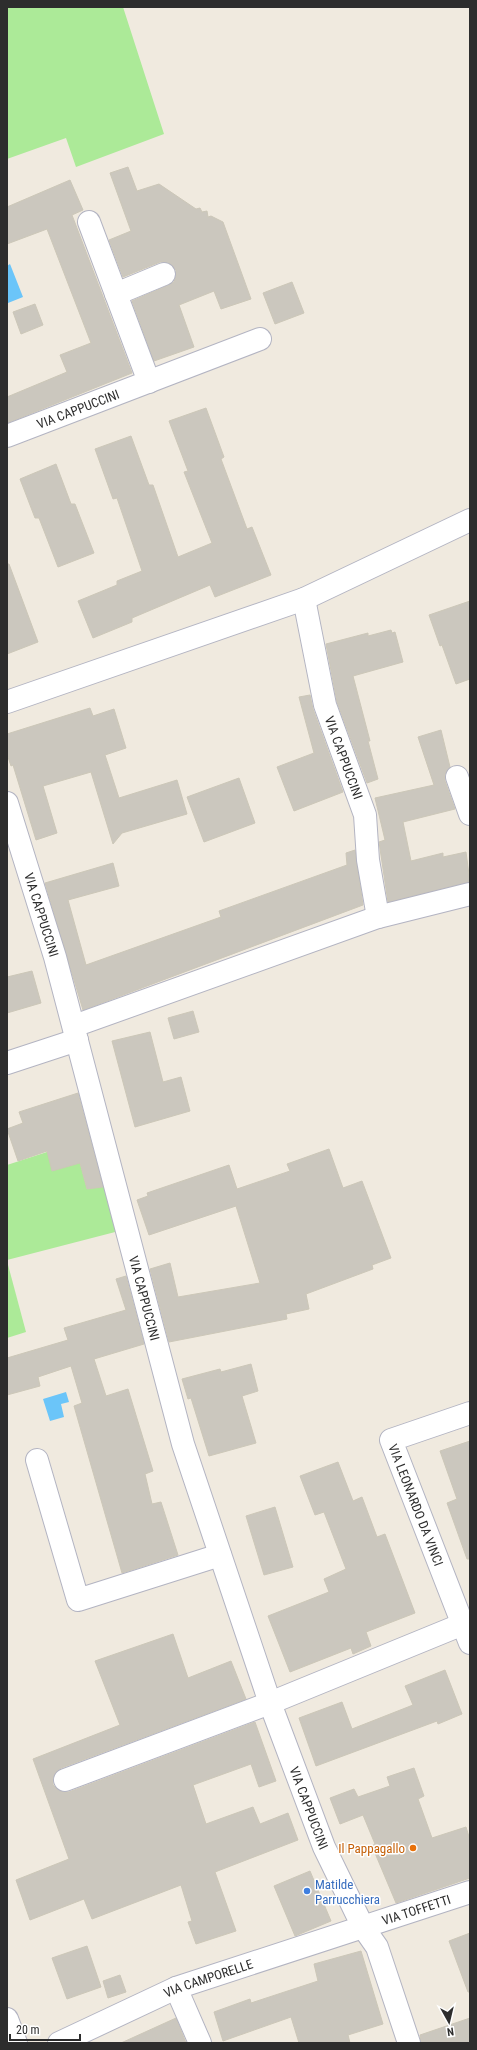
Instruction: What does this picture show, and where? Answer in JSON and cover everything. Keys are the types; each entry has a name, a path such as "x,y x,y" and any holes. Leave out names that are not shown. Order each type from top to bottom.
{"street":[{"path":"89,222 149,382"},
{"path":"116,294 164,274"},
{"name":"VIA CAPPUCCINI","path":"7,436 260,339"},
{"path":"7,702 304,599 470,520"},
{"name":"VIA CAPPUCCINI","path":"304,599 325,705 365,815 368,860 378,916"},
{"path":"457,777 470,814"},
{"name":"VIA CAPPUCCINI","path":"7,803 55,957 183,1444 270,1703 324,1847 363,1927 377,1947 410,2043"},
{"path":"7,1063 75,1033 378,916 470,894"},
{"name":"VIA LEONARDO DA VINCI","path":"270,1703 466,1634 391,1440 470,1413"},
{"path":"37,1460 78,1600 220,1554"},
{"path":"66,1780 270,1703"},
{"name":"VIA TOFFETTI","path":"363,1927 470,1892"},
{"name":"VIA CAMPORELLE","path":"59,2043 176,1988 363,1927"},
{"path":"176,1988 200,2043"},
{"path":"7,2019 16,2043"}],"green space":[{"path":"7,7 123,7 164,134 76,167 66,138 7,159"},
{"path":"47,1152 80,1163 87,1189 107,1186 119,1231 7,1260 7,1165"},
{"path":"7,1261 26,1332 7,1338"}],"water":[{"path":"10,264 23,297 8,303 7,266"},
{"path":"66,1392 69,1402 61,1404 64,1417 50,1421 43,1399"}],"building":[{"path":"128,167 137,191 159,184 196,209 200,208 202,212 207,211 208,217 211,216 223,222 251,299 221,309 214,291 179,305 194,347 154,361 132,301 174,282 176,270 171,264 160,262 123,277 109,240 131,231 110,173"},
{"path":"70,180 83,210 72,215 132,373 7,423 7,397 67,372 60,355 91,343 47,229 7,244 7,207"},
{"path":"292,282 304,313 275,324 263,293"},
{"path":"35,304 43,325 21,334 13,312"},
{"path":"206,408 224,457 221,459 247,529 252,527 271,575 215,597 210,585 132,618 132,622 93,638 78,601 117,585 117,581 142,571 117,498 113,499 95,449 131,436 149,485 153,485 178,557 212,543 184,472 188,471 169,421"},
{"path":"56,464 71,504 75,504 94,553 58,567 39,518 35,518 20,479"},
{"path":"7,564 9,564 38,642 7,654"},
{"path":"470,601 470,679 456,684 429,615"},
{"path":"391,630 392,633 395,632 403,662 353,676 378,779 367,783 337,702 326,644 368,633 368,636"},
{"path":"310,695 313,709 343,792 294,811 277,767 314,753 299,697"},
{"path":"90,708 93,716 114,709 126,748 105,755 119,798 177,780 187,814 122,833 113,844 91,772 43,786 57,833 36,840 13,765 11,766 7,754 7,734"},
{"path":"441,730 450,767 445,774 445,781 455,809 403,822 411,861 443,853 443,857 466,852 470,882 388,902 379,842 385,840 375,798 434,785 418,737"},
{"path":"239,778 255,823 204,842 187,797"},
{"path":"355,850 363,905 83,1010 45,883 113,863 119,886 68,900 86,965 221,917 219,911 347,865 346,853"},
{"path":"32,971 41,1003 7,1013 7,977"},
{"path":"193,1011 199,1032 174,1039 168,1018"},
{"path":"150,1032 163,1082 181,1077 190,1111 135,1127 112,1041"},
{"path":"78,1093 103,1187 87,1189 80,1163 52,1171 47,1151 18,1161 7,1129 23,1123 19,1112"},
{"path":"329,1149 343,1188 362,1181 391,1258 372,1265 373,1269 306,1294 309,1309 286,1314 287,1319 169,1342 150,1269 170,1263 178,1297 260,1283 236,1206 149,1235 137,1200 148,1196 147,1193 229,1165 237,1189 290,1171 287,1164"},
{"path":"126,1276 144,1344 94,1359 106,1396 128,1389 153,1471 145,1474 152,1504 161,1502 178,1555 122,1573 74,1406 82,1403 71,1366 38,1377 40,1386 7,1395 7,1358 68,1340 64,1328 126,1310 116,1279"},
{"path":"251,1364 258,1391 242,1396 256,1443 209,1456 191,1398 188,1399 182,1379 220,1369 221,1372"},
{"path":"470,1441 470,1559 467,1559 447,1503 457,1499 440,1451"},
{"path":"338,1462 353,1501 362,1497 377,1537 385,1534 415,1613 366,1632 371,1646 353,1654 351,1648 290,1672 268,1616 329,1592 324,1579 346,1569 324,1512 315,1515 300,1476"},
{"path":"275,1507 293,1567 264,1575 246,1516"},
{"path":"173,1634 188,1678 231,1661 246,1699 61,1768 56,1772 53,1778 53,1785 63,1792 69,1792 255,1722 276,1781 259,1787 251,1764 193,1785 206,1824 253,1807 260,1824 288,1813 298,1840 215,1872 236,1931 196,1944 188,1922 192,1921 181,1885 92,1919 84,1899 30,1920 16,1880 69,1859 33,1759 120,1725 95,1661"},
{"path":"445,1670 462,1714 438,1724 437,1721 316,1766 299,1718 342,1702 352,1729 413,1705 405,1686"},
{"path":"414,1768 424,1796 418,1799 432,1838 466,1827 470,1840 470,1878 396,1903 372,1846 375,1844 363,1815 340,1824 330,1798 354,1789 358,1797 390,1786 387,1777"},
{"path":"310,1871 331,1921 295,1936 274,1886"},
{"path":"470,1933 470,1992 468,1992 449,1941"},
{"path":"87,1946 101,1987 67,1999 52,1958"},
{"path":"361,1951 383,2024 348,2035 350,2043 299,2043 291,2017 223,2041 214,2012 250,1999 251,2003 318,1981 314,1964"},
{"path":"120,1975 126,1992 108,1998 103,1981"},
{"path":"176,2018 186,2043 121,2043"},
{"path":"470,2018 470,2043 421,2043 420,2035"}],"place":[{"name":"Il Pappagallo","path":"413,1848"},
{"name":"Matilde Parrucchiera","path":"307,1891"}]}
